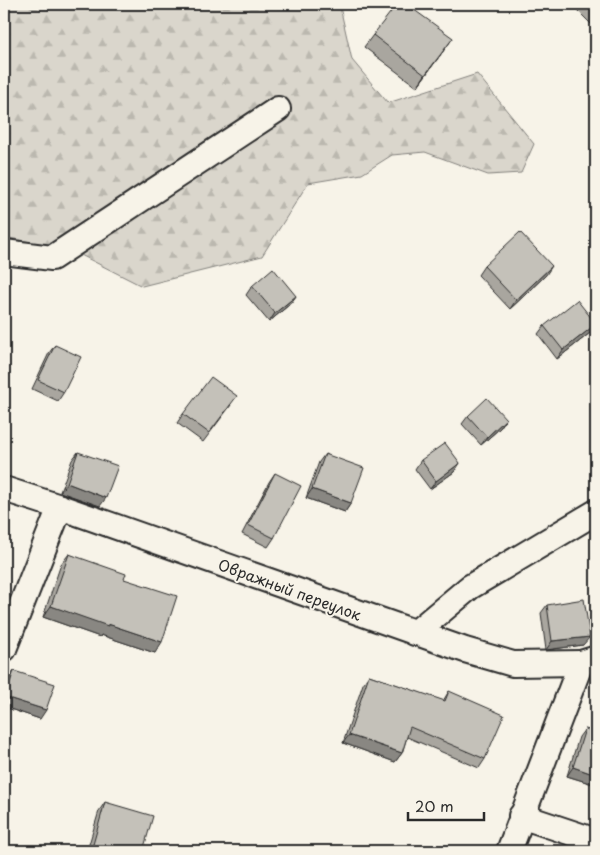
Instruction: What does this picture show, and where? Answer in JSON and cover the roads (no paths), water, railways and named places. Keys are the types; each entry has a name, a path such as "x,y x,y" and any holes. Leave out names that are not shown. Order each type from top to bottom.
{"street":[{"path":"4,252 52,258 278,109"},
{"name":"Овражный переулок","path":"4,489 60,507 415,633 513,664 588,661"},
{"path":"4,649 60,507"},
{"path":"415,633 470,587 596,512"},
{"path":"509,851 521,816 588,661"},
{"path":"521,816 596,841"}]}
